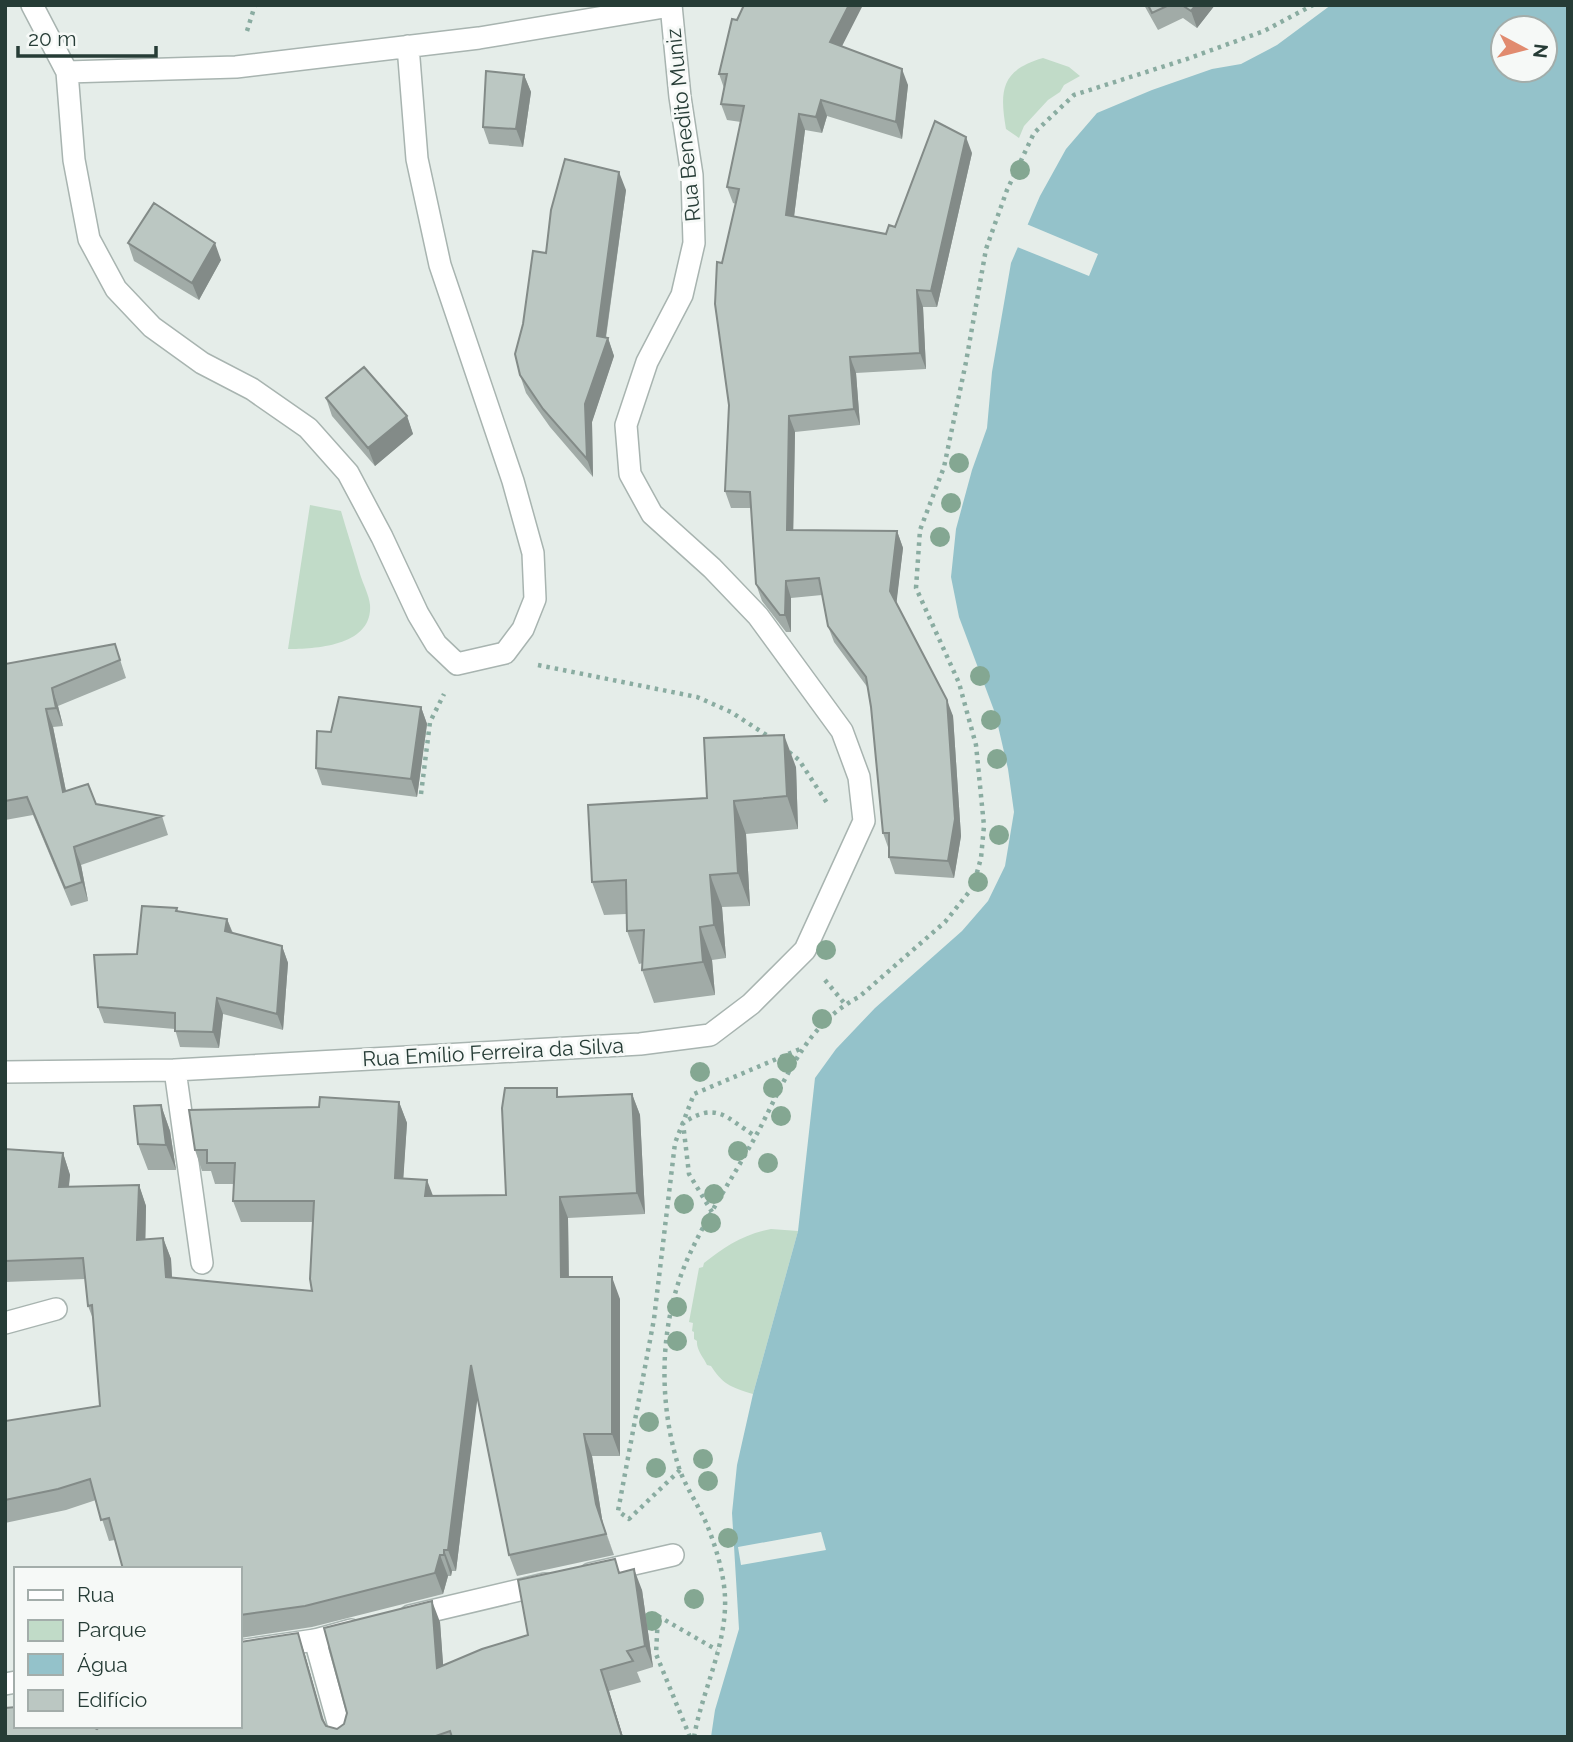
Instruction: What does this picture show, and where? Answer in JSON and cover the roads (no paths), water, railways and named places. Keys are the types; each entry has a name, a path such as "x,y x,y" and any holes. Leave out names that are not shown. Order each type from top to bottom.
{"street":[{"path":"32,5 67,72 74,160 89,239 116,289 152,327 182,349 202,363 252,389 308,428 348,473 418,614 436,643 457,663 505,653 523,629 535,599 533,553 513,481 440,265 417,159 408,46"},
{"path":"67,72 236,67 479,38 670,6"},
{"name":"Rua Benedito Muniz","path":"670,6 692,175 694,243 682,295 647,362 626,425 630,474 652,514 712,568 758,616 842,731 859,776 864,821"},
{"name":"Rua Emílio Ferreira da Silva","path":"5,1072 175,1069 640,1044 710,1035 751,1004 805,950 864,821"},
{"path":"175,1069 202,1263"},
{"path":"5,1323 56,1309"},
{"path":"391,1620 673,1555"},
{"path":"242,1651 315,1640 366,1627"},
{"path":"315,1640 342,1737"}],"water":[{"path":"1331,5 1568,5 1568,1737 711,1737 715,1710 739,1629 732,1513 737,1465 753,1394 798,1231 815,1078 836,1049 875,1008 962,931 988,901 1005,866 1014,812 1008,769 995,713 959,617 951,577 956,529 987,428 992,372 1011,263 1040,196 1066,149 1097,113 1212,69 1241,64 1277,45"}]}
